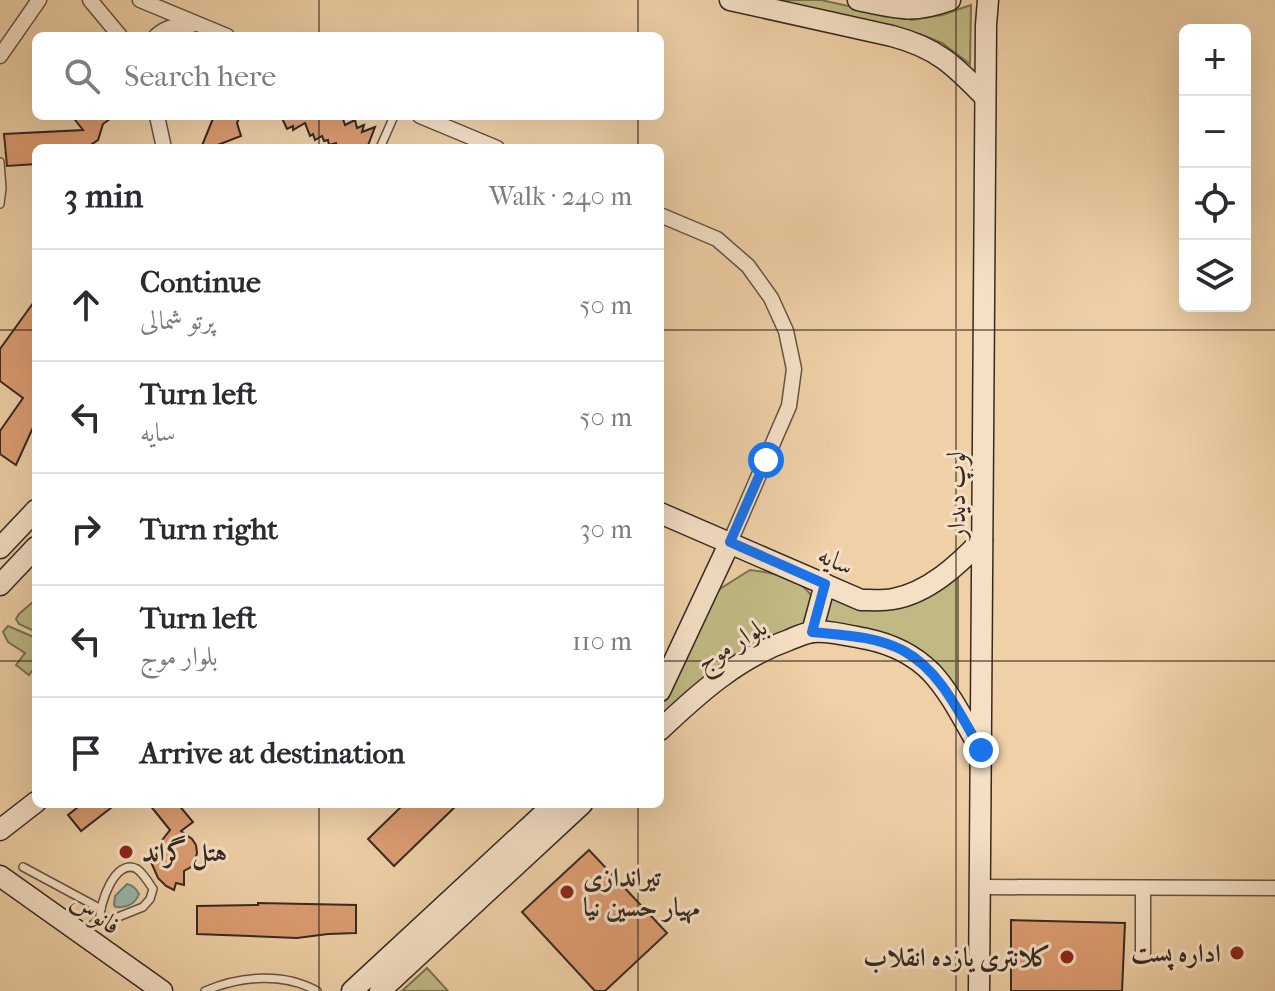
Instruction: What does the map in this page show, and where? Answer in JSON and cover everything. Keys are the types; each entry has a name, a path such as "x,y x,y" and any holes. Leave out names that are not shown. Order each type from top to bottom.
{"street":[{"path":"0,56 39,0"},
{"path":"90,0 117,32"},
{"path":"140,0 217,32"},
{"path":"730,0 917,43 954,65 985,97"},
{"path":"858,0 911,10 950,0"},
{"name":"لوپ دیدار","path":"979,991 988,0"},
{"path":"162,32 180,25 200,25"},
{"path":"158,120 163,144"},
{"path":"430,120 487,144"},
{"path":"664,217 717,239 748,266 771,298 786,331 794,369 789,406 730,542"},
{"path":"0,548 32,514"},
{"name":"سایه","path":"664,515 861,600 893,599 925,589 982,540"},
{"name":"بلوار موج","path":"664,682 730,542"},
{"path":"0,585 32,551"},
{"path":"812,632 825,584"},
{"name":"بلوار موج","path":"664,726 695,697 736,666 770,647 812,632 877,641 905,652 931,672 981,750"},
{"path":"0,830 32,805"},
{"path":"352,991 567,808"},
{"path":"380,991 567,808"},
{"name":"فانوس","path":"0,876 162,991"},
{"path":"980,887 1275,888"},
{"path":"1143,888 1143,953"}],"lane":[{"path":"382,144 392,120"},
{"path":"0,162 0,204"},
{"path":"23,867 101,909"},
{"path":"81,934 100,919 118,917 143,907 153,889 138,870 131,867 123,869 113,878 100,919"},
{"path":"205,991 221,984 261,978 303,983 317,991"}],"shaded area":[{"path":"767,0 821,0 912,20 942,15 971,5 970,64 942,43 920,34"},
{"path":"750,570 796,582 815,602 807,623 664,722 664,700 715,592"},
{"path":"958,574 958,700 941,675 818,629 825,595 859,605"},
{"path":"32,603 32,630 19,624 16,619"},
{"path":"8,626 32,636 32,671 29,675 16,665 25,653 8,642 3,632"},
{"path":"127,884 139,894 130,905 116,907 115,896"},
{"path":"427,968 448,991 402,991"}],"building":[{"path":"75,120 108,120 103,124 98,140 92,144 32,144 32,164 7,166 4,134 83,130"},
{"path":"212,120 238,120 241,136 220,144 203,144"},
{"path":"283,120 343,120 345,125 355,120 357,128 364,125 362,132 375,127 369,144 329,144 322,136 315,140 305,123 293,130 293,126 287,129"},
{"path":"32,305 32,430 16,465 0,454 0,431 23,398 0,381 0,349"},
{"path":"77,808 111,808 81,831 68,815"},
{"path":"152,808 181,808 193,822 181,831 192,839 197,853 191,867 184,871 184,885 176,883 174,890 158,878 151,862 159,861 159,844 170,830"},
{"path":"400,808 454,808 394,866 368,839"},
{"path":"589,850 667,933 605,991 595,991 522,912"},
{"path":"258,903 356,905 356,933 297,938 197,934 197,906"},
{"name":"کلانتری یازده انقلاب","path":"1011,920 1125,923 1122,991 1011,991"}],"place":[{"name":"هتل گراند","path":"126,852"},
{"name":"تیراندازی مهیار حسین نیا","path":"567,892"},
{"name":"اداره پست","path":"1237,953"},
{"name":"کلانتری یازده انقلاب","path":"1067,957"}],"route":[{"path":"766,460 730,542 825,584 812,632 877,641 905,652 931,672 981,750"}]}
